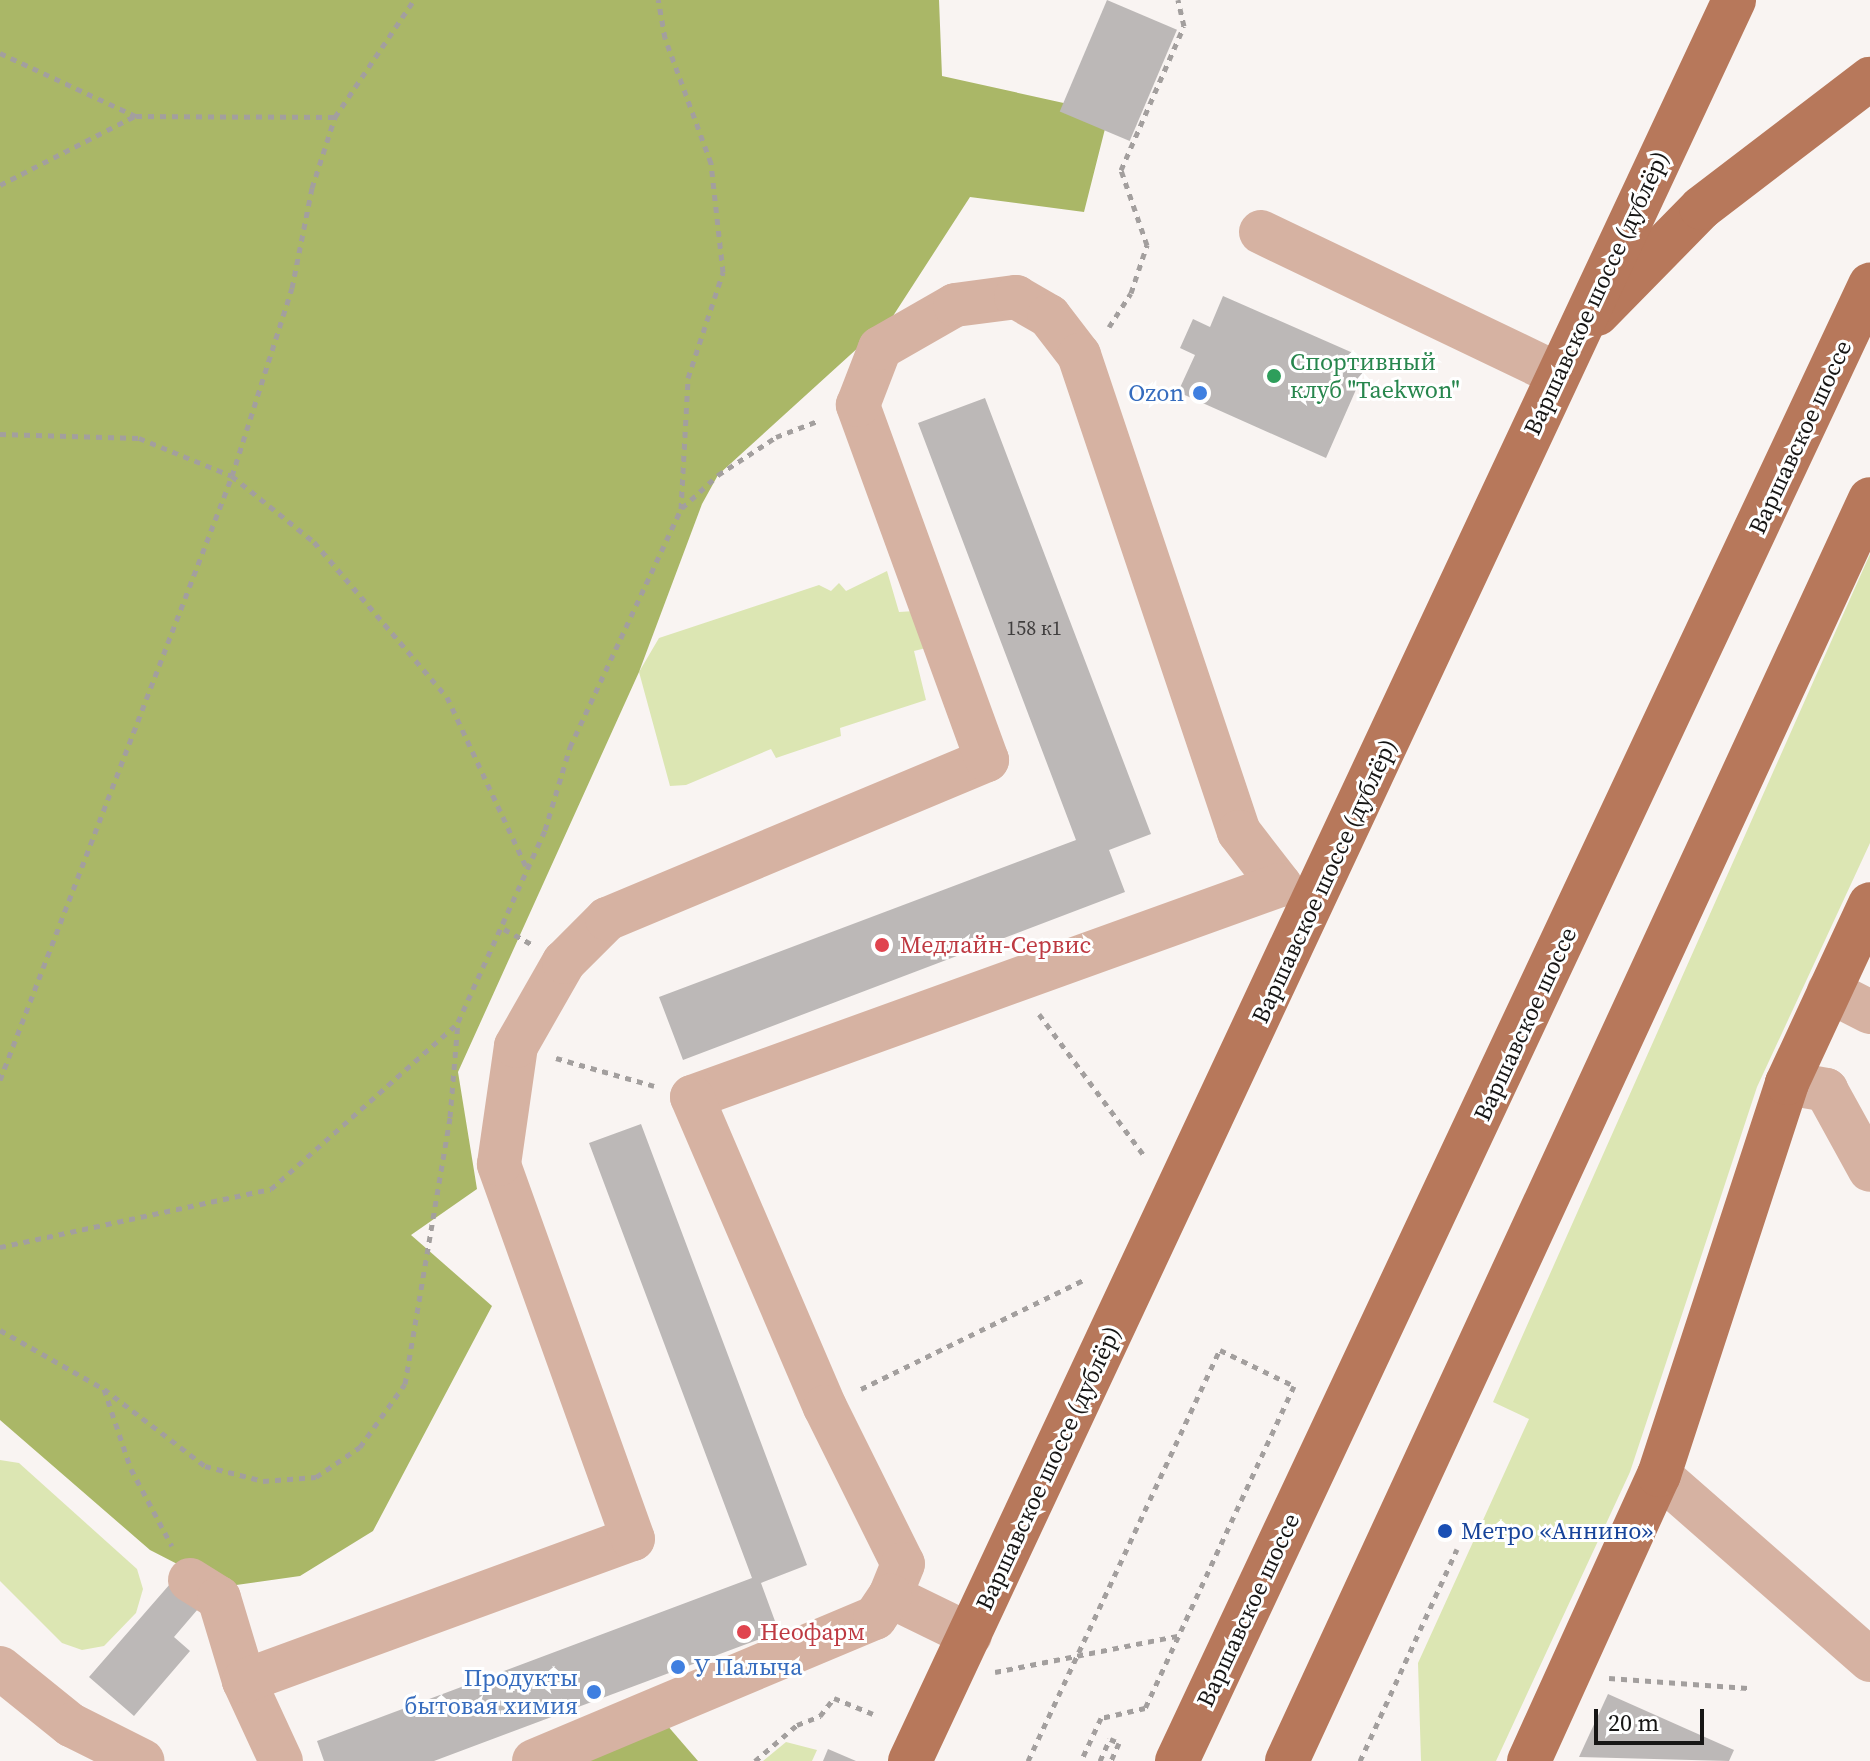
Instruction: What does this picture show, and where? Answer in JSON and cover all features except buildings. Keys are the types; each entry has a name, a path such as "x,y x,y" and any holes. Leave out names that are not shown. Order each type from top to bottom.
{"main road":[{"name":"Варшавское шоссе (дублёр)","path":"910,1761 970,1635 1299,891 1564,357 1734,0"},
{"path":"1564,357 1701,208 1870,79"},
{"name":"Варшавское шоссе","path":"1177,1761 1870,285"},
{"path":"1287,1761 1870,499"},
{"path":"1529,1761 1659,1475 1787,1083 1870,904"}],"street":[{"path":"1261,232 1564,357"},
{"path":"244,1681 633,1539 499,1164 516,1046 564,962 607,919 987,760 858,405 880,348 955,305 1016,297 1049,316 1079,355 1239,832 1299,891 1016,982 692,1097 825,1407 903,1564 890,1596 875,1618 534,1761"},
{"path":"1829,991 1870,1012"},
{"path":"1787,1083 1826,1090 1870,1170"},
{"path":"1659,1475 1870,1660"},
{"path":"190,1580 219,1598 244,1681 281,1761"},
{"path":"890,1596 970,1635"},
{"path":"0,1668 71,1725 143,1761"}],"path":[{"path":"0,1080 232,476 292,288 312,188 335,117 414,0"},
{"path":"0,1330 104,1389 205,1466 263,1481 316,1477 360,1447 405,1384 450,1117 458,1022 528,871 570,747 681,509 688,378 723,272 711,163 665,38 658,0"},
{"path":"1079,355 1105,333 1131,293 1147,245 1121,170 1184,26 1178,0"},
{"path":"0,53 136,116 335,117"},
{"path":"0,185 136,116"},
{"path":"681,509 718,475 776,437 858,405"},
{"path":"0,434 139,438 232,476 314,542 447,697 528,871"},
{"path":"1016,982 1146,1158"},
{"path":"0,1247 271,1189 458,1022"},
{"path":"516,1046 692,1097"},
{"path":"825,1407 1086,1279"},
{"path":"1028,1761 1220,1350 1294,1386 1145,1708 1101,1718 1081,1761"},
{"path":"104,1389 131,1469 190,1580"},
{"path":"1360,1761 1457,1549"},
{"path":"948,1681 1178,1635"},
{"path":"1598,1677 1748,1688"},
{"path":"755,1761 797,1725 820,1716 834,1698 873,1714"},
{"path":"1100,1761 1110,1739 1119,1743 1111,1761"}],"green space":[{"path":"0,0 939,0 942,76 1109,113 1084,212 970,197 893,316 718,475 702,504 639,672 458,1072 477,1189 411,1235 492,1306 373,1531 300,1576 222,1587 150,1550 0,1420"},
{"path":"1870,554 1870,843 1757,1087 1630,1472 1496,1761 1421,1761 1418,1663 1529,1419 1493,1402"},
{"path":"887,571 899,612 915,611 926,648 914,651 926,700 840,728 841,736 776,758 771,749 686,785 670,786 639,672 659,638 819,585 831,591 839,583 846,591"},
{"path":"0,1460 19,1463 137,1569 143,1589 136,1613 104,1646 82,1650 62,1643 0,1581"},
{"path":"660,1717 698,1761 553,1761"},
{"path":"786,1742 817,1750 812,1761 763,1761"}],"place":[{"name":"Спортивный клуб \"Taekwon\"","path":"1274,376"},
{"name":"Ozon","path":"1200,393"},
{"name":"Медлайн-Сервис","path":"882,945"},
{"name":"Метро «Аннино»","path":"1445,1531"},
{"name":"Неофарм","path":"744,1632"},
{"name":"У Палыча","path":"678,1667"},
{"name":"Продукты бытовая химия","path":"594,1692"}]}
